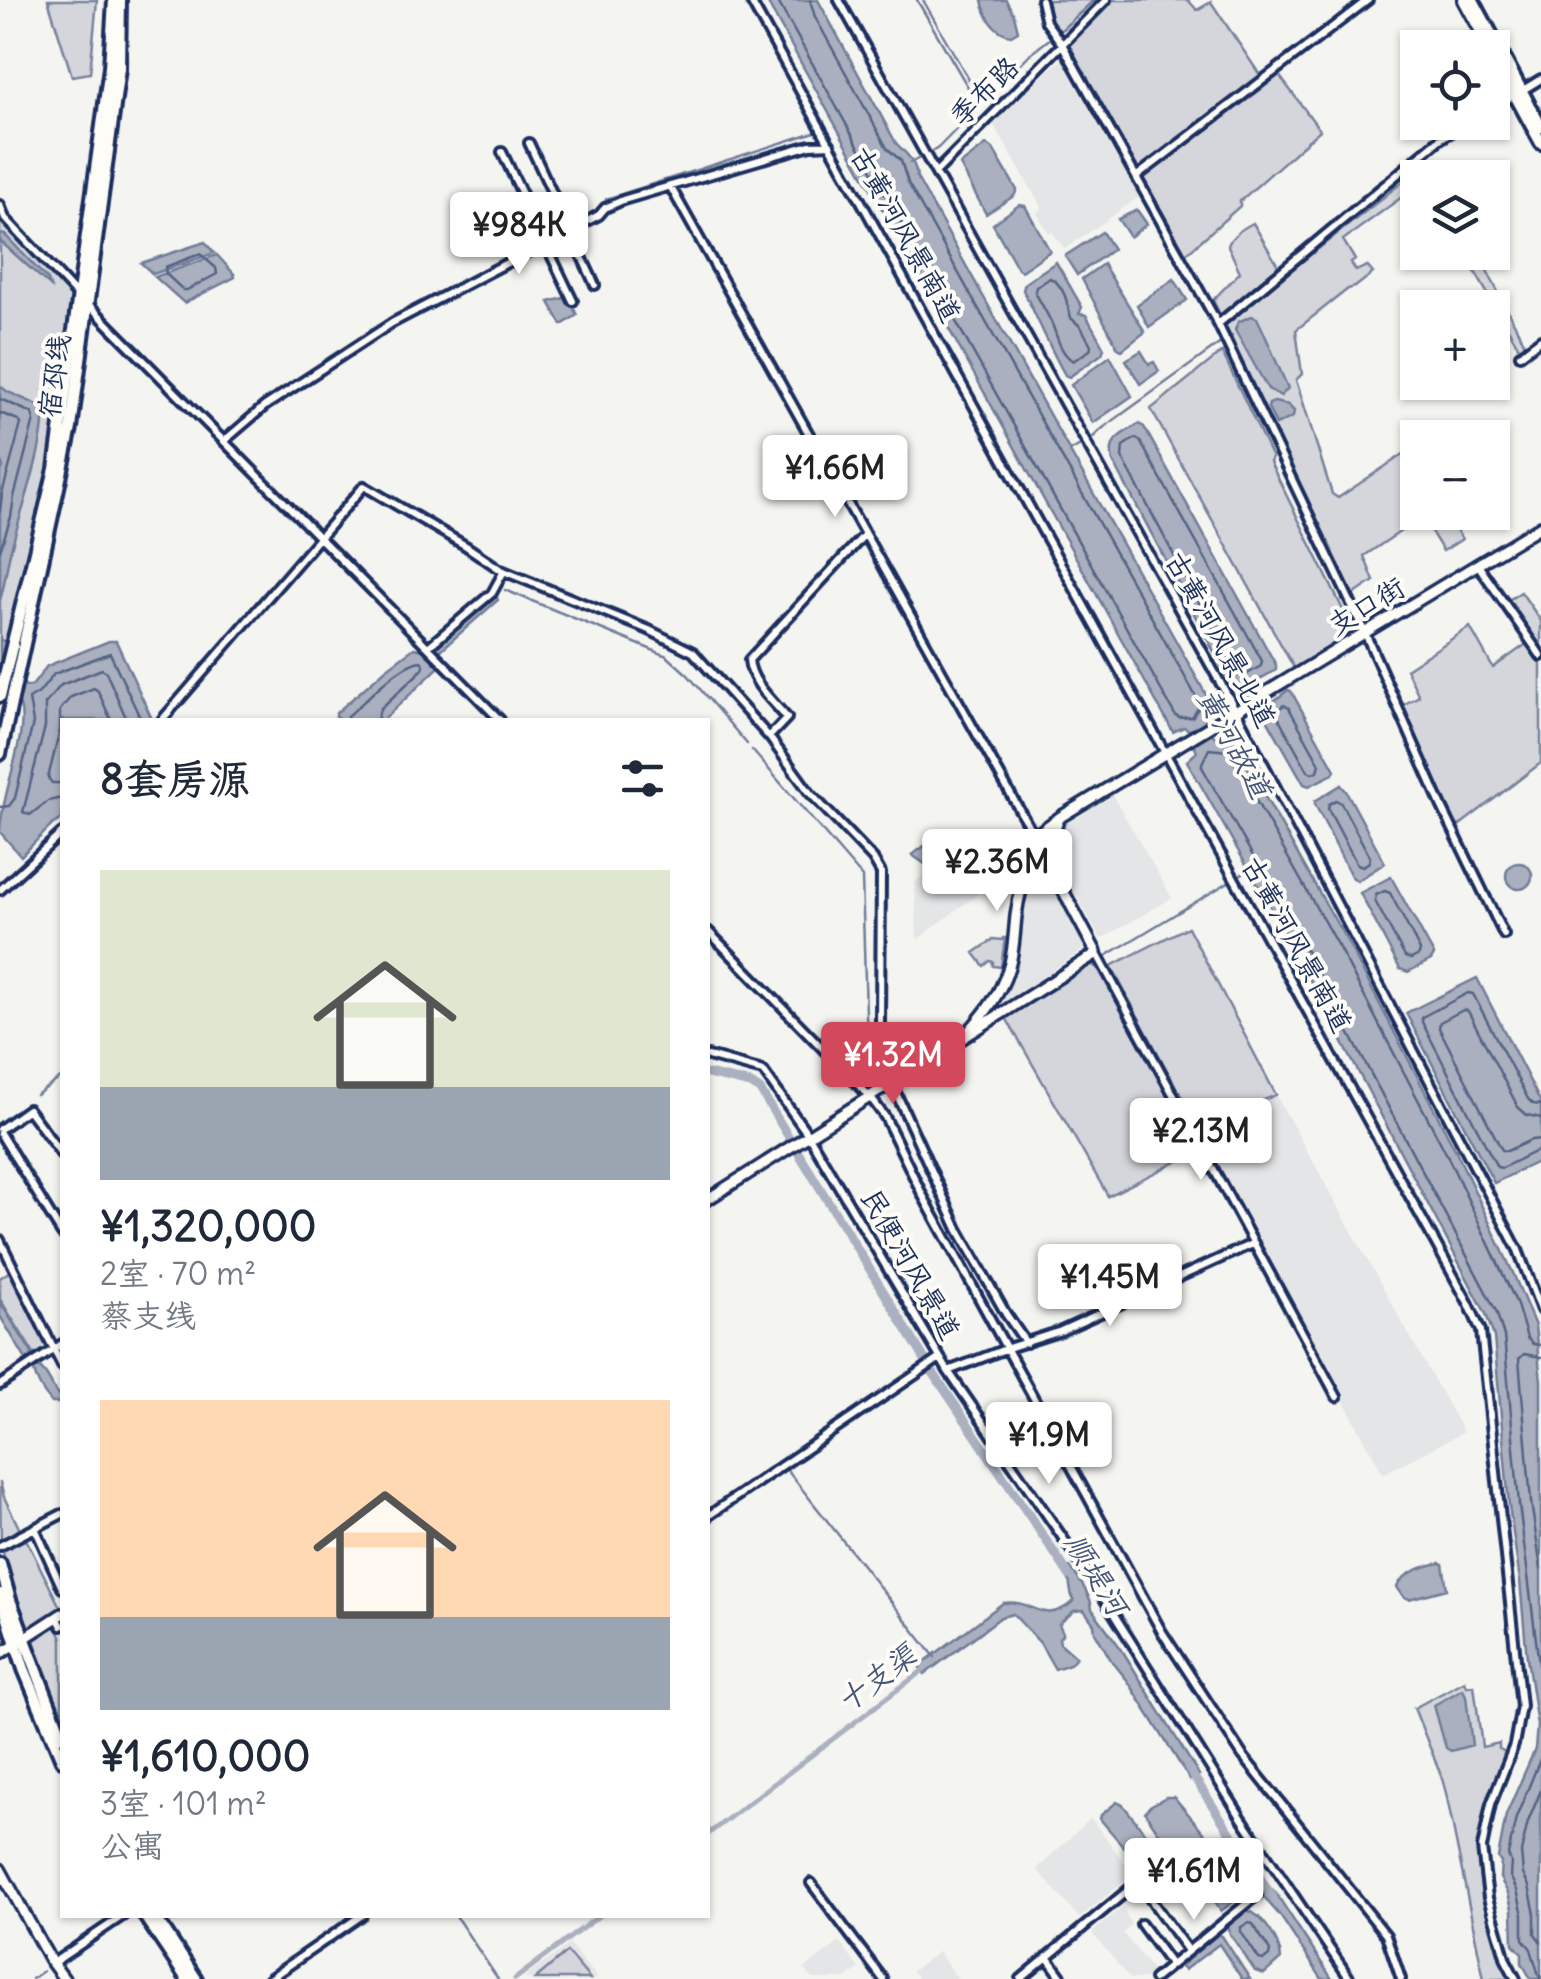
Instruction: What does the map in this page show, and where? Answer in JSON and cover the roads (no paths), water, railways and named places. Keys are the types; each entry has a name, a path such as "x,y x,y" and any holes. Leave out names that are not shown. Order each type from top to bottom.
{"main road":[{"name":"宿邳线","path":"1,691 55,468 119,68 117,0"},
{"path":"1464,0 1480,30"},
{"path":"1473,0 1541,142"},
{"path":"1510,80 1541,127"},
{"name":"宿邳线","path":"0,754 71,428 83,300"},
{"path":"0,1564 21,1641 60,1754"},
{"path":"0,1594 60,1732"},
{"path":"146,1918 187,1979"},
{"path":"156,1918 196,1979"}],"street":[{"name":"古黄河风景南道","path":"750,0 1481,1332 1522,1706 1514,1745 1491,1804 1482,1848 1488,1898 1506,1960 1516,1979"},
{"name":"古黄河风景北道","path":"839,0 1236,711 1518,1250 1541,1310"},
{"path":"1041,0 1046,22 1062,44 1218,324 1504,935"},
{"name":"季布路","path":"936,172 1106,0"},
{"path":"1136,178 1368,0"},
{"path":"1510,98 1541,79"},
{"path":"1218,324 1439,140"},
{"path":"529,143 595,285"},
{"path":"224,441 265,406 392,323 623,200 810,145 830,144"},
{"path":"502,152 574,302"},
{"path":"670,186 1040,846 1337,1397"},
{"path":"0,205 5,218 83,300 498,718"},
{"path":"1520,355 1541,339"},
{"path":"164,718 364,486 504,571 693,652 881,873 880,1023 892,1084 958,1228 1026,1343"},
{"name":"支口街","path":"1070,811 1541,526"},
{"path":"769,737 787,718 758,683 750,660 864,535"},
{"path":"1478,565 1541,656"},
{"path":"428,647 492,593 504,571"},
{"path":"1034,836 1070,811"},
{"path":"953,1046 985,1014 1004,980 1012,957 1022,882 1040,846 1070,811"},
{"path":"0,890 60,836"},
{"path":"710,933 885,1117 923,1196 1162,1632 1243,1756 1386,1935 1401,1979"},
{"path":"710,1198 1096,952"},
{"name":"民便河风景道","path":"710,1057 763,1072 828,1163 938,1360 1098,1590 1240,1816 1350,1979"},
{"path":"60,1152 28,1109 0,1131 60,1231"},
{"path":"0,1240 60,1362"},
{"path":"948,1372 1061,1332 1254,1244"},
{"path":"0,1385 60,1346"},
{"path":"710,1515 938,1360"},
{"path":"0,1546 60,1515"},
{"path":"35,1528 60,1584"},
{"path":"0,1654 60,1620"},
{"path":"1021,1979 1162,1862"},
{"path":"0,1869 64,1979"},
{"path":"1138,1882 1188,1951"},
{"path":"811,1884 883,1979"},
{"path":"1154,1979 1258,1895"},
{"path":"53,1964 120,1918"},
{"path":"269,1979 358,1918"},
{"path":"1140,1924 1171,1965"},
{"path":"1047,1957 1063,1979"}],"water":[{"path":"766,0 818,0 896,143 913,163 917,178 1214,709 1204,717 1213,735 1220,740 1230,735 1348,943 1456,1151 1535,1326 1541,1381 1541,1979 1531,1979 1522,1963 1522,1953 1513,1944 1512,1909 1500,1878 1498,1858 1506,1815 1535,1749 1537,1725 1509,1505 1494,1337 1486,1314 1284,931 1187,761 1197,752 1189,730 1184,727 1173,732"},
{"path":"982,0 1006,0 1018,31 1005,34 995,27"},
{"path":"986,145 993,149 1017,190 986,214 960,165"},
{"path":"1019,205 1025,206 1050,251 1021,271 993,224"},
{"path":"1137,210 1147,224 1130,237 1118,219"},
{"path":"1102,232 1113,249 1077,275 1065,256"},
{"path":"0,234 5,235 50,286 0,241"},
{"path":"205,242 214,253 153,274 141,263"},
{"path":"217,255 235,277 184,303 155,277"},
{"path":"1056,262 1082,307 1079,314 1086,315 1104,348 1102,354 1069,377 1023,290 1025,283"},
{"path":"1103,264 1145,332 1122,350 1082,279"},
{"path":"1174,279 1187,300 1149,327 1137,305"},
{"path":"568,297 577,315 562,325 549,302"},
{"path":"1251,316 1257,318 1288,388 1281,396 1268,389 1235,330 1238,322"},
{"path":"1141,351 1159,371 1140,384 1126,360"},
{"path":"1110,356 1132,396 1093,423 1071,385"},
{"path":"0,386 42,407 43,420 0,600 3,467"},
{"path":"1274,402 1288,405 1294,411 1293,417 1276,425 1268,408"},
{"path":"1139,424 1276,665 1276,670 1240,690 1227,676 1113,461 1114,442"},
{"path":"492,595 498,600 439,652 433,647"},
{"path":"0,639 16,658 26,687 32,686 47,666 116,641 151,717 60,718 60,820 21,856 0,832 22,717 16,699 0,682"},
{"path":"414,648 423,650 439,664 385,718 336,716 336,713"},
{"path":"1288,690 1335,770 1309,786 1304,784 1262,710"},
{"path":"1341,785 1385,863 1357,881 1315,804"},
{"path":"937,837 946,849 925,864 912,855"},
{"path":"1519,863 1529,866 1529,886 1519,889 1509,886 1506,876 1509,866"},
{"path":"1391,877 1434,955 1408,972 1400,969 1360,893"},
{"path":"1477,978 1541,1103 1541,1160 1494,1183 1406,1013"},
{"path":"0,1302 32,1353 30,1359 25,1358 0,1316"},
{"path":"36,1366 46,1375 60,1398 59,1403 52,1403 43,1391 34,1373"},
{"path":"1440,1563 1447,1589 1409,1599 1403,1596 1397,1587 1404,1577"},
{"path":"1070,1567 1087,1592 1092,1609 1122,1650 1199,1775 1190,1780 1111,1660 1084,1610 1074,1611 1059,1624 1063,1633 1060,1643 1076,1657 1070,1664 1055,1669 1040,1643 1013,1614 1001,1617 925,1674 919,1666 1003,1603 1023,1604 1045,1612 1063,1609 1074,1601 1064,1570"},
{"path":"1463,1689 1472,1745 1451,1751 1446,1748 1434,1705"},
{"path":"1166,1797 1174,1797 1205,1834 1193,1845 1176,1851 1145,1812"},
{"path":"1117,1802 1145,1833 1129,1849 1100,1819"},
{"path":"1207,1844 1234,1888 1233,1902 1221,1911 1187,1862 1188,1857"},
{"path":"1270,1888 1332,1979 1322,1979 1262,1895"},
{"path":"1247,1910 1265,1923 1280,1952 1281,1959 1264,1974 1255,1971 1230,1934 1228,1924"},
{"path":"1217,1934 1250,1979 1242,1979 1219,1944 1184,1970 1180,1966"}],"waterway":[{"path":"917,0 969,89"},
{"path":"923,0 972,85"},
{"path":"1058,33 1094,0"},
{"path":"930,153 1052,37"},
{"path":"606,199 818,131"},
{"path":"910,163 922,157"},
{"path":"1090,440 1222,342"},
{"path":"1070,451 1082,444"},
{"path":"505,590 667,656 747,744"},
{"path":"752,750 862,877 867,1049"},
{"path":"1238,876 1250,869"},
{"path":"1106,956 1232,880"},
{"name":"顺堤河","path":"710,1074 751,1084 760,1090 932,1371 1070,1576"},
{"path":"36,1095 60,1078"},
{"path":"787,1470 935,1657"},
{"path":"710,1510 722,1501"},
{"name":"十支渠","path":"710,1832 926,1668"},
{"name":"顺堤河","path":"1188,1768 1273,1898"},
{"path":"457,1918 498,1979"},
{"name":"十支渠","path":"515,1979 596,1918"},
{"path":"32,1979 43,1971"}],"water label":[{"name":"黄河故道","path":"1235,743"}]}
